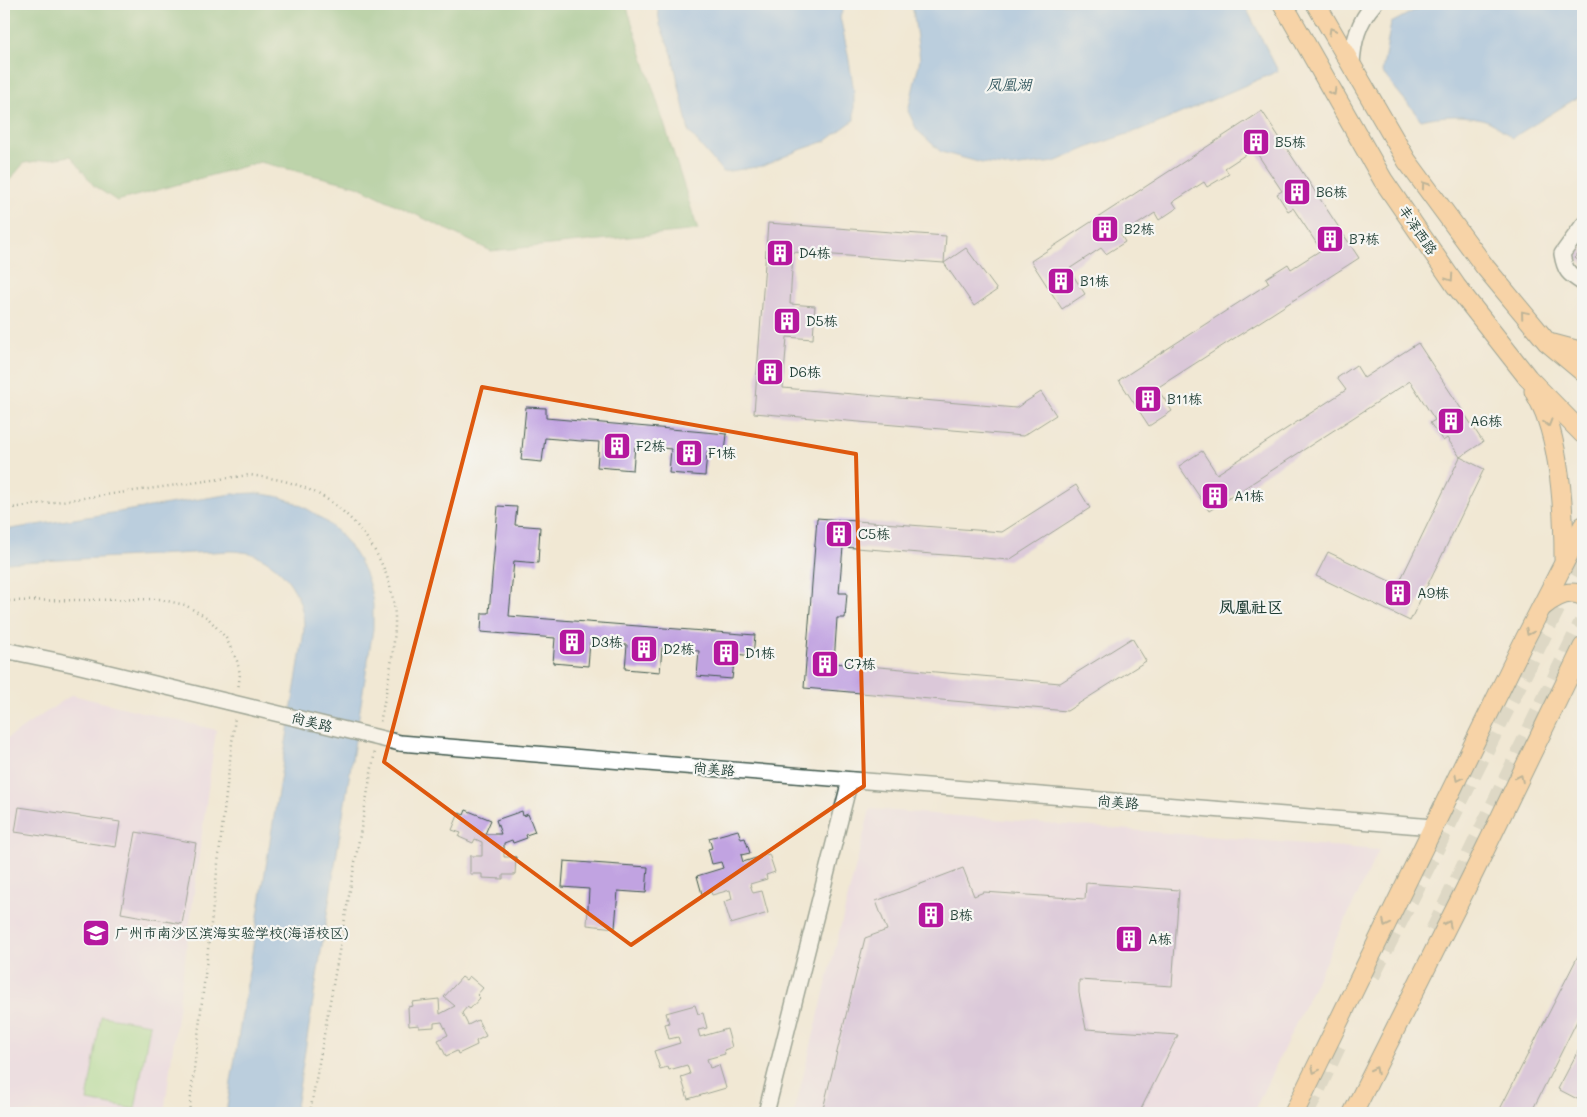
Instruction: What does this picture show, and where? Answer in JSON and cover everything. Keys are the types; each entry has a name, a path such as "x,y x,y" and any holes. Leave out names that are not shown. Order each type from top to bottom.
{"main road":[{"name":"丰泽西路","path":"1283,4 1383,180 1456,286 1528,378 1583,434"},
{"path":"1316,4 1407,161 1485,267 1547,342 1583,372"},
{"path":"1547,342 1583,352"},
{"path":"1528,378 1547,418 1555,449 1564,526 1564,564"},
{"path":"1294,1113 1583,526"},
{"path":"1542,607 1553,598 1578,593 1583,596"},
{"path":"1354,1113 1470,881 1583,647"}],"street":[{"path":"1352,66 1352,47 1358,28 1374,4"},
{"path":"1583,226 1562,254 1567,272 1583,283"},
{"name":"尚美路","path":"4,650 72,664 400,743 1434,827"},
{"path":"766,1113 850,780"}],"path":[{"path":"4,509 249,475 282,480 313,491 341,509 364,532 381,560 392,592 396,624 380,725"},
{"path":"4,601 159,599 185,605 208,618 226,638 232,649 240,674 234,703 189,1113"},
{"path":"310,1113 376,744"}],"highlighted area":[{"path":"482,387 856,454 864,786 631,945 384,762"}],"shaded area":[{"name":"广州市南沙区滨海实验学校(海语校区)","path":"72,695 216,730 164,1113 4,1113 4,753 6,739"},
{"path":"870,809 1379,850 1253,1113 794,1113"}],"green space":[{"path":"4,4 626,4 698,230 491,251 357,186 260,162 117,201 94,186 71,156 24,163 4,187"},
{"path":"101,1016 150,1024 135,1109 87,1101"}],"water":[{"path":"657,4 845,4 840,17 854,92 854,120 826,141 763,166 723,172 689,132 672,54 660,25"},
{"name":"凤凰湖","path":"911,4 1244,4 1278,71 1154,125 1092,146 1054,162 1011,167 982,163 941,152 917,130 908,111 920,59"},
{"path":"1425,4 1583,4 1583,94 1512,138 1495,124 1473,117 1437,117 1421,120 1382,72 1391,23"},
{"path":"256,493 280,497 300,505 316,514 331,526 355,553 370,587 373,605 373,629 295,1113 226,1113 303,637 303,613 294,590 288,580 271,563 249,553 237,551 4,563 4,530 232,494"}],"building":[{"path":"1262,111 1359,258 1157,388 1172,411 1149,426 1119,380 1269,283 1266,278 1288,264 1291,269 1321,250 1293,208 1288,211 1277,194 1282,191 1254,149 1225,168 1229,174 1207,187 1204,182 1173,202 1177,208 1159,220 1155,213 1121,235 1125,242 1106,254 1101,248 1069,269 1085,294 1062,309 1031,261"},
{"path":"768,223 946,236 944,263 793,252 790,304 815,306 813,339 787,337 783,388 1016,408 1041,392 1056,415 1023,436 754,413"},
{"path":"966,248 997,290 974,306 944,263"},
{"path":"1583,248 1583,264 1575,258"},
{"path":"1418,343 1483,442 1460,457 1447,438 1443,441 1430,423 1435,420 1410,381 1209,511 1179,466 1202,451 1217,474 1346,390 1337,378 1356,365 1364,378"},
{"path":"526,407 546,408 546,418 727,434 725,453 707,452 705,476 669,473 671,449 653,447 635,446 633,470 597,467 599,442 545,438 542,462 521,460"},
{"path":"1460,457 1484,469 1410,621 1316,576 1328,552 1398,585"},
{"path":"1076,485 1090,508 1009,560 843,547 839,593 847,593 845,618 837,618 834,663 1060,683 1132,638 1146,661 1067,711 804,688 817,518 1002,532"},
{"path":"498,506 517,507 515,525 540,527 538,563 514,561 509,616 755,635 753,656 735,654 732,679 697,676 699,651 662,648 660,672 625,669 627,645 590,642 588,666 553,663 555,638 481,632 482,613 489,613"},
{"path":"19,807 120,822 116,847 15,832"},
{"path":"466,810 491,820 485,834 501,834 496,820 522,811 523,816 528,814 535,832 526,835 527,838 513,843 512,840 504,843 504,857 516,857 515,875 503,875 503,879 482,878 482,874 470,874 470,856 482,856 482,842 475,839 473,843 459,837 461,833 452,830 459,813 464,815"},
{"path":"738,830 741,839 745,838 750,853 741,855 743,862 769,854 775,872 766,875 767,879 750,884 753,893 762,891 768,913 731,924 724,902 732,899 730,890 712,895 711,892 702,894 697,876 723,868 721,862 712,864 708,849 712,848 709,838"},
{"path":"136,832 196,843 182,924 121,913"},
{"path":"564,861 648,867 646,893 618,891 615,928 587,925 589,889 562,887"},
{"path":"963,868 974,896 984,892 1085,899 1086,883 1179,890 1172,986 1079,980 1079,993 1086,1029 1178,1035 1139,1113 822,1113 865,938 887,930 876,901"},
{"path":"1583,946 1583,1009 1531,1113 1498,1113"},
{"path":"469,976 483,988 477,995 480,998 470,1009 467,1007 462,1013 468,1025 478,1020 486,1036 476,1041 477,1045 458,1054 457,1051 446,1056 438,1040 448,1035 442,1022 434,1023 434,1027 419,1028 419,1025 409,1026 408,1007 413,1006 412,1002 439,999 440,1014 455,1006 444,997 462,977 466,980"},
{"path":"695,1005 698,1014 703,1013 707,1028 698,1030 700,1037 727,1029 732,1047 724,1050 725,1054 707,1059 710,1068 719,1065 726,1088 688,1099 681,1077 690,1074 687,1065 669,1070 668,1067 660,1069 654,1051 680,1043 678,1037 669,1039 665,1024 669,1023 666,1013"},
{"path":"1578,1051 1583,1053 1583,1102 1558,1089"}],"tunnel":[{"path":"1371,975 1583,554"},
{"path":"1434,932 1583,623"},
{"path":"1305,1113 1337,1045"}],"place":[{"name":"B5栋","path":"1256,142"},
{"name":"B6栋","path":"1297,192"},
{"name":"B2栋","path":"1105,229"},
{"name":"B7栋","path":"1330,239"},
{"name":"D4栋","path":"780,253"},
{"name":"B1栋","path":"1061,281"},
{"name":"D5栋","path":"787,321"},
{"name":"D6栋","path":"770,372"},
{"name":"B11栋","path":"1148,399"},
{"name":"A6栋","path":"1451,421"},
{"name":"F2栋","path":"617,446"},
{"name":"F1栋","path":"689,453"},
{"name":"A1栋","path":"1215,496"},
{"name":"C5栋","path":"839,534"},
{"name":"A9栋","path":"1398,593"},
{"name":"D3栋","path":"572,642"},
{"name":"D2栋","path":"644,649"},
{"name":"D1栋","path":"726,653"},
{"name":"C7栋","path":"825,664"},
{"name":"B栋","path":"931,915"},
{"name":"广州市南沙区滨海实验学校(海语校区)","path":"96,933"},
{"name":"A栋","path":"1129,939"}],"district":[{"name":"凤凰社区","path":"1251,607"}]}
